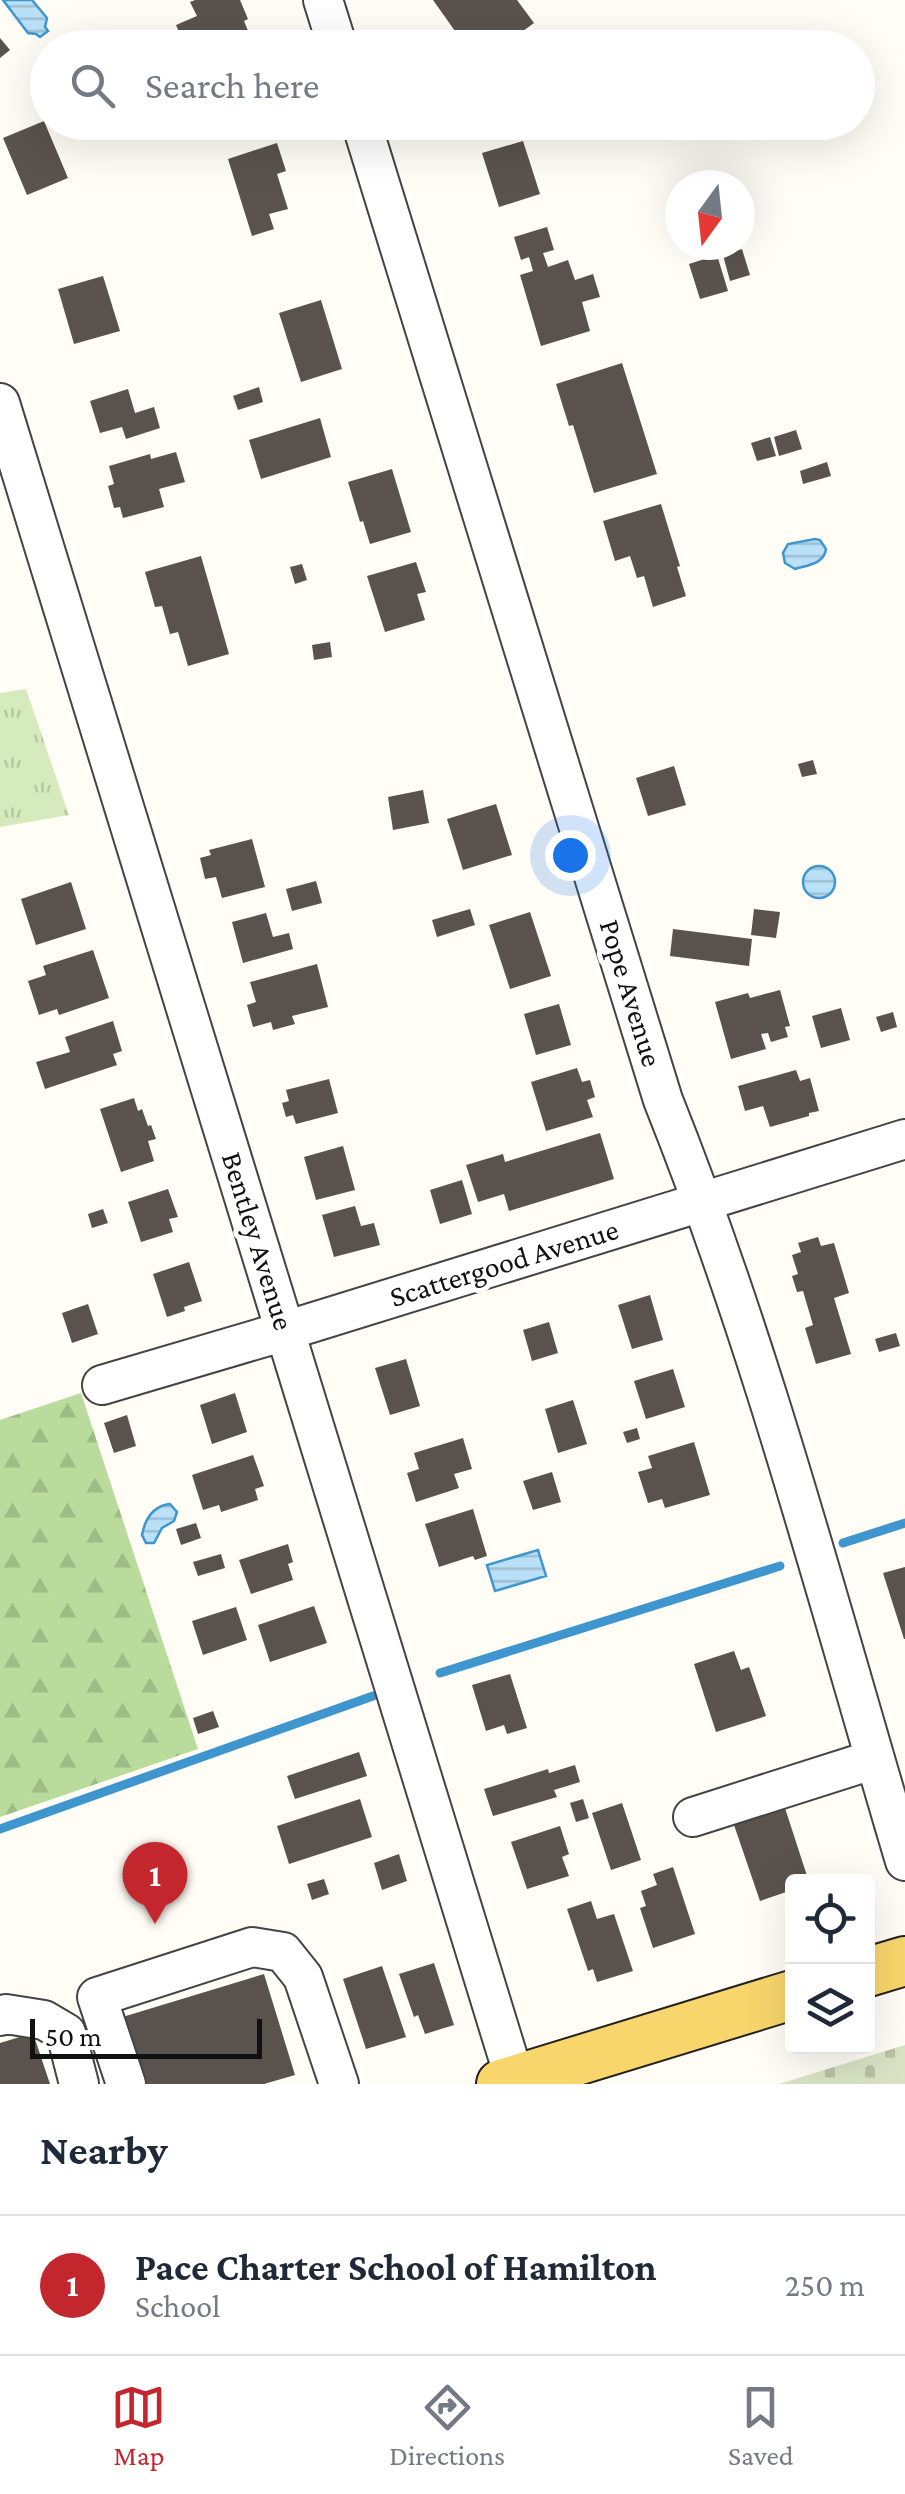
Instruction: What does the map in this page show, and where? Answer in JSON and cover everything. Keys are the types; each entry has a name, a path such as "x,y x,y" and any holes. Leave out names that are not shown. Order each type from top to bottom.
{"main road":[{"path":"875,1970 905,1961"},
{"path":"508,2082 785,1997"}],"street":[{"path":"323,0 332,30"},
{"name":"Pope Avenue","path":"367,140 664,1100 704,1201 819,1562 905,1861"},
{"name":"Bentley Avenue","path":"0,404 285,1330 508,2082"},
{"name":"Scattergood Avenue","path":"102,1385 905,1138"},
{"path":"693,1817 875,1759"},
{"path":"126,2084 97,1997 252,1948 283,1952 303,1976 339,2084"},
{"path":"0,2016 44,2020 66,2033 80,2084"}],"green space":[{"path":"26,689 69,815 0,827 0,693"},
{"path":"81,1393 198,1749 0,1817 0,1420"},
{"path":"905,2045 905,2084 779,2084"}],"water":[{"path":"3,0 32,0 47,18 47,30 28,33"},
{"path":"815,539 826,549 819,561 795,569 785,563 783,553 788,544"},
{"path":"819,866 831,870 835,882 831,894 819,898 807,894 803,882 807,870"},
{"path":"170,1504 177,1512 174,1521 162,1528 154,1543 146,1543 142,1535 148,1519 154,1510"},
{"path":"538,1550 546,1576 495,1591 487,1565"}],"building":[{"path":"240,0 248,19 244,21 248,30 178,30 176,25 197,16 190,2"},
{"path":"433,0 517,0 534,23 524,30 454,30"},
{"path":"0,38 10,50 0,58"},
{"path":"30,127 30,140 52,140 68,178 27,195 3,138"},
{"path":"523,141 540,194 499,207 482,153"},
{"path":"277,143 286,171 277,174 288,209 269,214 274,229 252,236 228,159"},
{"path":"547,227 554,250 543,253 548,267 568,260 575,280 593,274 600,297 582,302 590,331 541,346 520,275 533,271 529,257 521,260 514,237"},
{"path":"719,260 728,291 700,299 689,264"},
{"path":"724,260 745,260 750,275 730,281"},
{"path":"103,276 120,331 74,344 58,289"},
{"path":"321,300 342,369 301,382 279,313"},
{"path":"622,363 657,474 594,493 556,384"},
{"path":"259,387 263,402 238,410 233,396"},
{"path":"128,389 135,413 154,407 160,428 126,439 122,427 100,433 90,401"},
{"path":"320,418 331,457 261,479 249,440"},
{"path":"796,430 802,449 779,456 774,437"},
{"path":"770,437 776,456 757,461 751,443"},
{"path":"176,452 185,482 159,489 164,507 123,518 120,507 114,508 108,486 114,484 109,466 150,454 151,459"},
{"path":"827,462 831,476 803,484 800,471"},
{"path":"392,469 411,532 370,544 348,482"},
{"path":"661,504 686,596 653,607 644,576 637,578 630,556 615,561 603,521"},
{"path":"201,556 229,654 188,666 178,632 170,634 162,606 155,607 145,572"},
{"path":"416,562 426,592 417,594 425,620 385,632 367,576"},
{"path":"302,564 307,580 295,584 290,567"},
{"path":"330,642 332,657 314,660 312,645"},
{"path":"813,760 817,774 802,777 798,764"},
{"path":"674,766 686,805 648,816 636,778"},
{"path":"423,790 429,823 393,830 388,797"},
{"path":"496,804 512,855 463,870 447,819"},
{"path":"252,839 265,887 222,898 216,877 205,879 200,858 211,855 209,850"},
{"path":"316,881 322,903 292,911 286,889"},
{"path":"71,882 86,929 36,945 21,899"},
{"path":"470,909 475,925 437,937 432,920"},
{"path":"754,909 780,912 776,938 751,935"},
{"path":"530,912 551,976 510,989 489,925"},
{"path":"266,913 273,937 289,933 293,949 243,963 232,922"},
{"path":"673,929 752,939 749,966 670,956"},
{"path":"93,950 109,998 59,1015 57,1009 39,1015 28,981 46,975 43,966"},
{"path":"317,964 328,1007 292,1016 295,1024 273,1030 271,1022 253,1027 247,1005 256,1002 250,982"},
{"path":"780,990 790,1026 785,1027 788,1037 771,1042 768,1033 761,1034 766,1049 731,1059 715,1002"},
{"path":"559,1004 571,1045 536,1055 524,1014"},
{"path":"841,1008 850,1040 821,1048 812,1016"},
{"path":"893,1012 897,1027 881,1032 876,1017"},
{"path":"113,1021 122,1051 113,1054 117,1065 45,1089 36,1062 70,1052 65,1037"},
{"path":"577,1068 582,1082 590,1080 595,1097 587,1100 593,1117 546,1131 531,1082"},
{"path":"796,1070 800,1081 810,1078 819,1111 770,1127 763,1106 745,1111 738,1086"},
{"path":"329,1079 338,1113 296,1124 293,1115 286,1117 282,1103 289,1101 286,1090"},
{"path":"134,1098 156,1139 148,1141 154,1161 121,1172 100,1109"},
{"path":"600,1133 614,1179 509,1211 504,1194 478,1202 466,1165 503,1154 505,1162"},
{"path":"343,1146 355,1190 316,1200 304,1157"},
{"path":"462,1180 472,1214 440,1224 430,1190"},
{"path":"168,1189 178,1217 169,1219 173,1232 141,1242 128,1202"},
{"path":"355,1206 361,1226 374,1223 380,1245 334,1257 322,1215"},
{"path":"103,1209 108,1223 92,1228 88,1214"},
{"path":"818,1237 821,1246 834,1243 849,1293 834,1298 851,1354 816,1364 805,1328 813,1325 803,1291 797,1292 792,1276 798,1274 792,1255 801,1252 798,1243"},
{"path":"189,1262 202,1301 167,1317 153,1274"},
{"path":"650,1295 663,1340 632,1349 618,1305"},
{"path":"88,1304 98,1334 72,1343 62,1313"},
{"path":"549,1322 558,1353 532,1361 523,1330"},
{"path":"896,1333 900,1346 879,1352 875,1339"},
{"path":"406,1359 420,1406 390,1415 375,1368"},
{"path":"673,1369 685,1407 646,1419 634,1381"},
{"path":"235,1393 247,1432 212,1444 200,1405"},
{"path":"573,1400 587,1444 558,1453 545,1409"},
{"path":"127,1415 136,1446 114,1453 104,1423"},
{"path":"637,1428 640,1439 627,1443 623,1432"},
{"path":"463,1438 472,1469 454,1474 459,1488 416,1502 407,1473 419,1469 414,1453"},
{"path":"694,1442 710,1495 665,1508 662,1499 648,1503 638,1472 652,1468 648,1456"},
{"path":"253,1455 264,1486 255,1489 258,1500 221,1512 219,1505 203,1510 192,1475"},
{"path":"552,1472 561,1502 533,1510 523,1481"},
{"path":"473,1509 487,1556 475,1560 473,1556 439,1567 425,1524"},
{"path":"196,1523 201,1538 181,1545 176,1529"},
{"path":"288,1544 293,1580 251,1594 239,1560"},
{"path":"221,1554 225,1568 198,1576 193,1562"},
{"path":"905,1567 905,1639 904,1639 883,1573"},
{"path":"314,1606 327,1643 270,1662 258,1625"},
{"path":"236,1607 247,1640 203,1655 192,1621"},
{"path":"734,1651 741,1670 749,1667 766,1716 716,1732 694,1664"},
{"path":"510,1674 527,1728 507,1734 504,1725 486,1731 472,1685"},
{"path":"213,1711 219,1727 198,1734 193,1718"},
{"path":"359,1752 367,1776 295,1799 287,1776"},
{"path":"575,1765 580,1782 554,1790 557,1797 493,1816 484,1789 548,1769 549,1773"},
{"path":"360,1799 372,1837 289,1864 277,1826"},
{"path":"583,1799 589,1818 576,1822 570,1803"},
{"path":"622,1803 641,1860 611,1870 592,1813"},
{"path":"785,1808 806,1874 785,1874 785,1892 760,1901 734,1825"},
{"path":"560,1826 569,1854 562,1857 569,1876 527,1889 511,1842"},
{"path":"399,1854 407,1881 382,1890 374,1863"},
{"path":"673,1867 695,1934 653,1948 640,1908 646,1906 641,1891 657,1885 653,1874"},
{"path":"324,1879 329,1894 312,1900 307,1884"},
{"path":"591,1901 597,1919 614,1914 633,1971 597,1982 593,1969 588,1971 567,1909"},
{"path":"434,1963 454,2025 425,2034 418,2015 414,2017 399,1974"},
{"path":"382,1966 406,2037 366,2049 343,1979"},
{"path":"264,1974 295,2075 264,2084 137,2084 116,2019"},
{"path":"33,2033 50,2084 0,2084 0,2043"}],"waterway":[{"path":"843,1543 905,1523"},
{"path":"440,1673 780,1566"},
{"path":"0,1829 373,1696"}],"place":[{"name":"Pace Charter School of Hamilton","path":"155,1924"}]}
